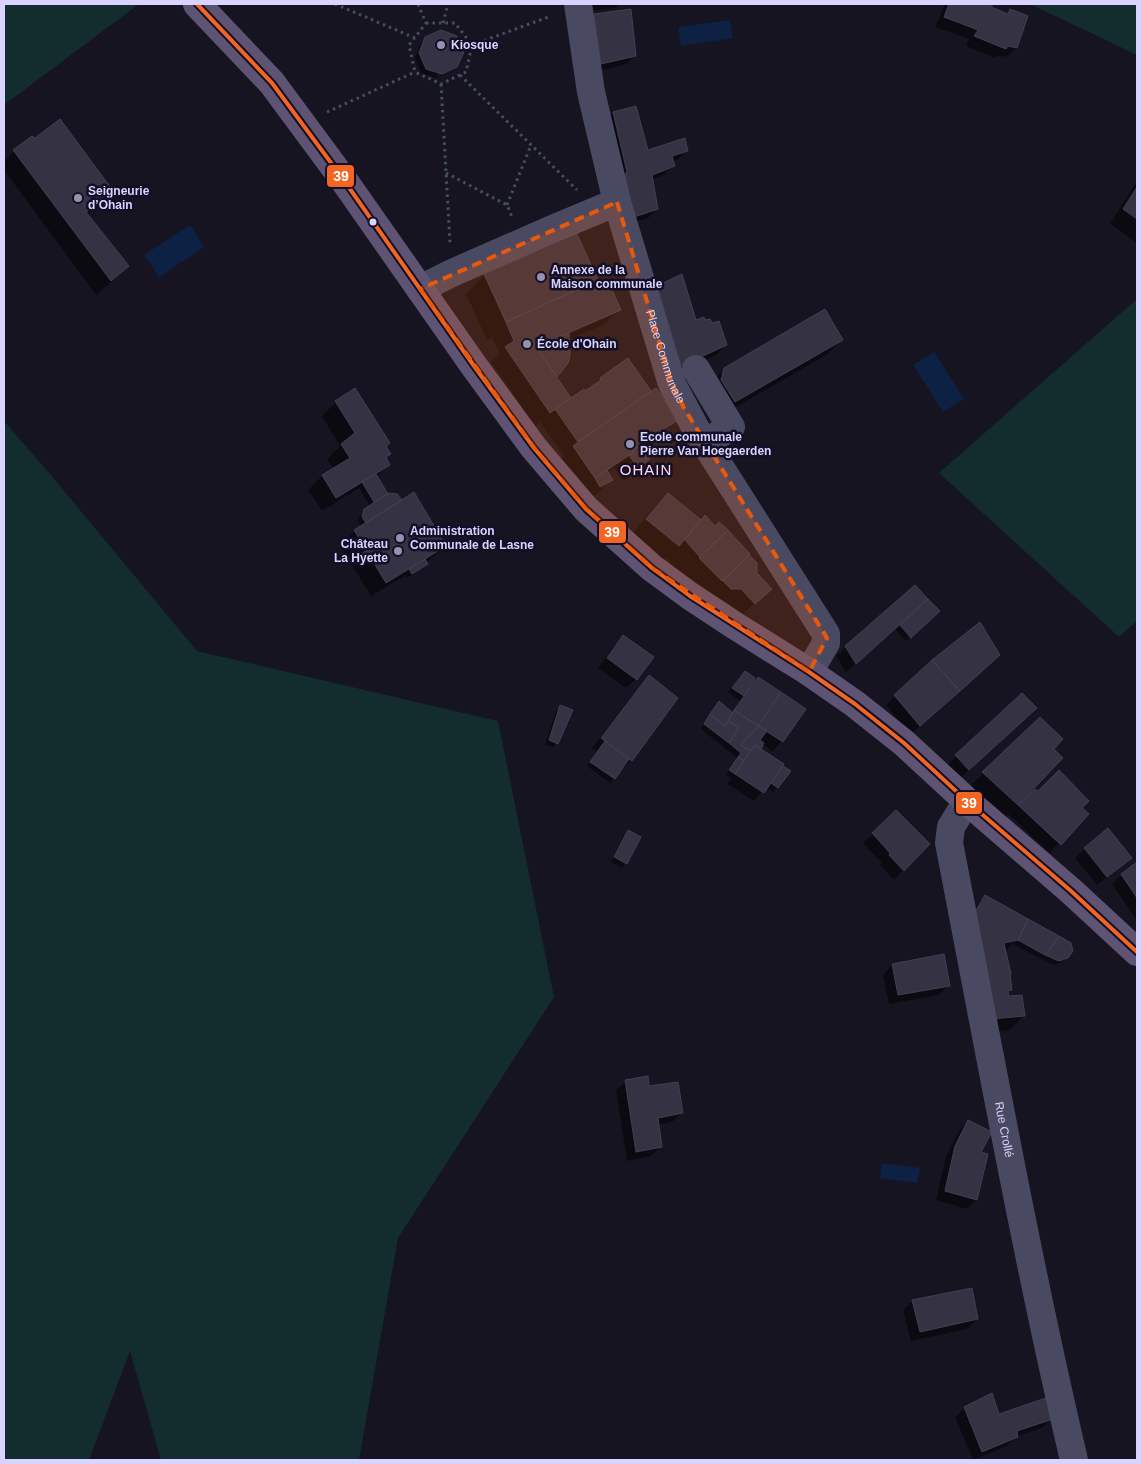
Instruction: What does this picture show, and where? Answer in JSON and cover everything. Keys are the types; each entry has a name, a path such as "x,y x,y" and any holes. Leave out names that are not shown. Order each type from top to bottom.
{"main road":[{"path":"197,4 272,83 343,178 519,428 560,480 586,509 652,568 690,596 809,672 855,704 904,743 1137,952"}],"street":[{"name":"Place Communale","path":"578,5 607,206 633,254 672,384 705,444 826,634 826,643 809,672"},
{"path":"420,289 523,241 607,206"},
{"path":"696,369 731,427 705,444"},
{"name":"Rue Crollé","path":"969,803 951,827 949,843 1023,1228 1074,1460"}],"path":[{"path":"335,4 415,38"},
{"path":"418,4 426,23"},
{"path":"443,23 448,4"},
{"path":"472,45 578,5"},
{"path":"415,72 409,45 426,23"},
{"path":"426,23 455,23 472,45"},
{"path":"441,84 466,72 472,45"},
{"path":"302,124 415,72 441,84"},
{"path":"460,75 531,145 607,206"},
{"path":"441,84 452,273"},
{"path":"507,205 531,145"},
{"path":"446,172 507,205 523,241"}],"highlighted area":[{"path":"617,202 672,384 684,408 827,638 809,672 652,568 586,509 534,448 420,289"}],"green space":[{"path":"4,4 139,4 4,105"},
{"path":"1030,4 1137,4 1137,55"},
{"path":"1137,299 1137,621 1119,637 939,473"},
{"path":"4,421 197,651 498,721 554,997 398,1238 359,1460 161,1460 130,1351 89,1460 4,1460"}],"water":[{"path":"730,20 733,38 681,46 678,27"},
{"path":"190,225 204,247 159,277 144,255"},
{"path":"934,352 964,399 943,412 913,365"},
{"path":"882,1163 920,1168 917,1183 880,1178"}],"building":[{"path":"949,4 993,4 991,7 1008,14 1010,9 1028,16 1017,48 1008,46 1006,49 974,36 978,30 944,17"},
{"path":"631,9 636,56 601,64 594,14"},
{"name":"Kiosque","path":"441,30 457,36 464,52 457,67 442,74 426,69 419,53 425,37"},
{"path":"636,106 648,150 685,138 688,151 672,156 675,166 652,175 658,209 634,217 625,174 627,172 613,112"},
{"name":"Seigneurie d’Ohain","path":"60,119 114,192 100,204 86,212 129,266 111,281 13,150 32,136 35,138"},
{"path":"1137,187 1137,219 1123,209"},
{"name":"Annexe de la Maison communale","path":"576,232 598,280 506,322 484,274"},
{"path":"682,274 696,320 704,317 705,320 710,319 712,323 719,321 727,345 681,366 657,286"},
{"name":"École d'Ohain","path":"598,280 602,288 610,285 621,310 536,347 571,398 550,413 505,347 514,341 506,322"},
{"path":"825,309 843,340 735,402 721,380 724,368"},
{"path":"569,333 570,356 568,363 557,377 536,347"},
{"path":"628,358 651,391 578,442 555,409 601,380 600,378"},
{"path":"355,388 390,443 386,446 391,454 386,457 390,465 336,498 322,475 350,458 341,444 355,433 335,401"},
{"path":"656,388 678,420 633,449 634,452 595,478 573,446"},
{"path":"642,445 650,459 638,468 629,455 634,452 633,449"},
{"path":"607,470 613,480 600,487 595,478"},
{"path":"376,474 388,494 374,502 362,482"},
{"name":"Administration Communale de Lasne","path":"414,492 446,546 386,583 354,530"},
{"path":"389,493 397,494 402,500 366,523 362,517 364,509"},
{"path":"668,493 701,520 679,546 646,519"},
{"path":"705,515 715,526 719,522 728,530 700,557 685,540"},
{"path":"728,530 750,554 722,581 699,558"},
{"path":"366,551 373,562 369,564 362,553"},
{"path":"749,555 757,563 757,573 772,589 755,604 741,589 731,589 723,581"},
{"path":"425,559 428,564 412,574 409,569"},
{"path":"915,585 928,599 856,664 845,646"},
{"path":"928,599 940,611 911,638 900,625"},
{"path":"980,622 1000,655 960,691 932,660"},
{"path":"623,635 654,657 637,680 607,658"},
{"path":"932,660 960,691 920,726 894,695"},
{"path":"745,671 755,678 744,696 732,688"},
{"path":"649,675 678,698 632,761 601,738"},
{"path":"758,677 781,692 758,726 734,710"},
{"path":"781,692 806,709 783,742 758,726"},
{"path":"1022,693 1037,708 969,770 955,755"},
{"path":"719,701 733,713 725,726 710,714"},
{"path":"560,705 573,710 558,744 549,740"},
{"path":"734,710 758,726 741,745 750,751 744,761 738,757 741,753 729,743 739,727 728,721"},
{"path":"710,714 725,726 728,721 739,727 729,743 704,724"},
{"path":"1040,717 1063,739 1054,749 1063,758 1018,805 982,772"},
{"path":"758,726 767,731 760,740 764,743 761,749 755,745 750,751 741,745"},
{"path":"605,741 629,759 615,779 590,762"},
{"path":"755,745 784,764 764,793 735,774"},
{"path":"738,757 744,761 735,774 729,770"},
{"path":"783,766 791,771 778,788 771,783"},
{"path":"1059,770 1089,801 1082,808 1089,814 1061,845 1018,805 1035,789 1038,791"},
{"path":"896,810 930,844 904,871 872,833"},
{"path":"1108,828 1132,858 1107,877 1084,848"},
{"path":"628,830 641,837 627,864 614,857"},
{"path":"1137,862 1137,898 1121,874"},
{"path":"985,895 1028,919 1018,940 1004,943 1011,974 1012,990 1008,991 1009,996 1022,995 1025,1016 991,1019 973,915"},
{"path":"1028,919 1059,936 1045,955 1018,940"},
{"path":"1059,936 1071,943 1073,951 1068,958 1059,961 1045,955"},
{"path":"944,954 950,986 898,995 892,964"},
{"path":"648,1076 649,1086 678,1082 683,1113 658,1118 662,1147 636,1152 625,1080"},
{"path":"968,1120 992,1132 981,1152 988,1154 977,1200 945,1191 955,1146"},
{"path":"972,1288 978,1319 920,1332 912,1300"},
{"path":"992,1393 999,1414 1046,1398 1053,1419 1017,1431 1018,1437 982,1452 964,1407"}],"transit line":[{"name":"39","path":"197,4 272,83 343,179 534,448 586,509 652,568 690,596 809,672 855,704 904,743 1137,952"}],"place":[{"name":"Kiosque","path":"441,45"},
{"name":"Seigneurie d’Ohain","path":"78,198"},
{"name":"Annexe de la Maison communale","path":"541,277"},
{"name":"École d'Ohain","path":"527,344"},
{"name":"Ecole communale Pierre Van Hoegaerden","path":"630,444"},
{"name":"Administration Communale de Lasne","path":"400,538"},
{"name":"Château La Hyette","path":"398,551"}],"district":[{"name":"OHAIN","path":"646,470"}]}
